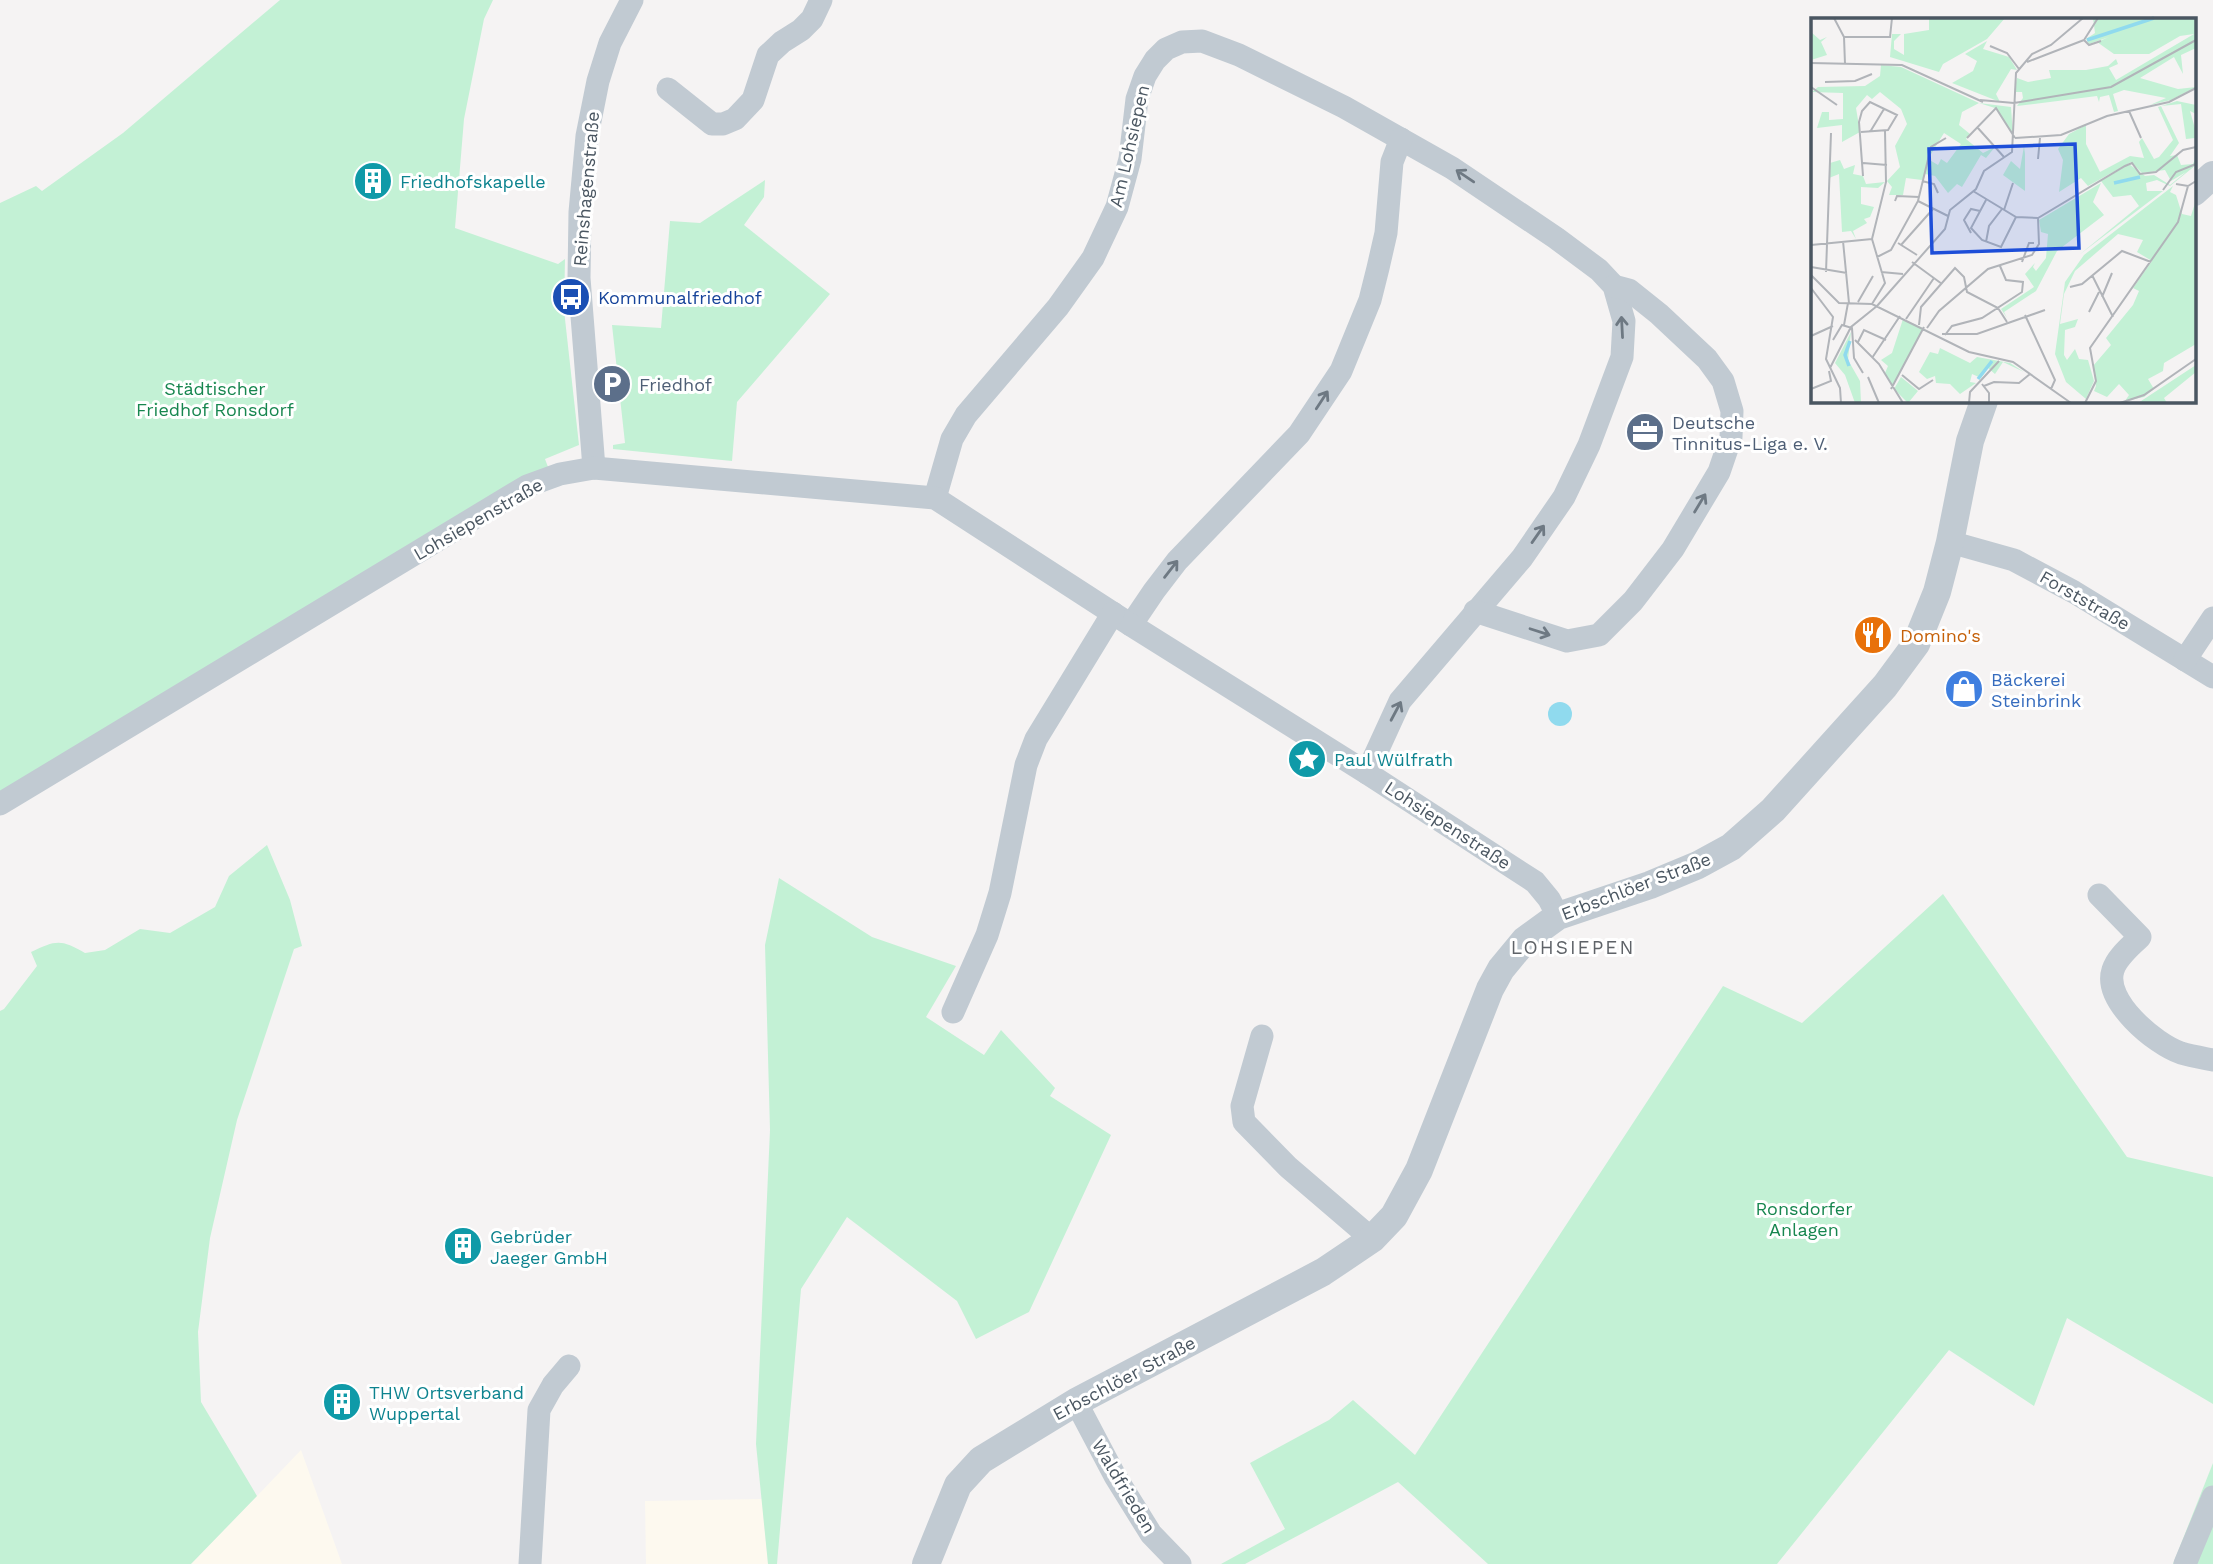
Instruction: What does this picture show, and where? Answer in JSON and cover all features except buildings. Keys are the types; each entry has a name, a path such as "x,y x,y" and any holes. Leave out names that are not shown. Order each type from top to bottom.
{"street":[{"name":"Reinshagenstraße","path":"594,468 579,278 580,212 587,136 598,81 610,43 632,0"},
{"path":"668,89 712,124 735,120 752,100 768,55 782,41 807,25 821,0"},
{"name":"Am Lohsiepen","path":"935,498 952,439 966,415 1058,307 1093,258 1117,206 1129,159 1137,99 1145,76 1166,49 1182,42 1202,41 1239,55 1344,107 1452,168 1600,270 1614,286 1629,290 1707,359 1723,381 1732,411 1731,437 1718,472 1674,549 1633,600 1599,635 1567,641 1475,611"},
{"path":"953,1012 987,935 1000,893 1026,765 1036,738 1122,619 1154,591 1177,561 1300,434 1341,371 1370,300 1386,233 1392,162 1401,139"},
{"path":"2196,189 2213,175"},
{"path":"1367,773 1400,701 1522,558 1564,498 1589,445 1622,357 1623,321 1614,286"},
{"name":"Erbschlöer Straße","path":"926,1564 958,1485 981,1460 1076,1402 1323,1272 1372,1239 1394,1216 1419,1170 1490,989 1501,969 1525,940 1558,916 1698,866 1731,847 1773,810 1885,686 1916,644 1937,592 1970,441 1984,402"},
{"name":"Lohsiepenstraße","path":"0,804 527,486 560,474 594,468 935,498 1535,882 1558,916"},
{"name":"Forststraße","path":"1950,542 2014,561 2074,592 2213,677"},
{"path":"2185,660 2213,618"},
{"path":"2099,895 2140,937 2117,961 2111,974 2117,1000 2126,1012 2152,1035 2179,1052 2213,1060"},
{"path":"1262,1036 1242,1107 1244,1122 1289,1167 1372,1239"},
{"path":"530,1564 539,1410 553,1385 569,1366"},
{"name":"Waldfrieden","path":"1076,1402 1115,1476 1151,1534 1180,1564"},
{"path":"2185,1564 2213,1497"}],"shaded area":[{"path":"301,1450 342,1564 191,1564 257,1496"},
{"path":"762,1499 768,1564 646,1564 645,1501"}],"green space":[{"name":"Städtischer Friedhof Ronsdorf","path":"280,0 493,0 484,19 464,119 455,228 558,264 565,259 564,310 579,445 545,459 548,467 0,794 0,203 36,186 42,191 123,133"},
{"path":"765,180 764,197 744,225 830,294 737,402 732,461 613,449 613,445 625,443 612,325 661,328 670,221 700,223"},
{"path":"267,845 290,900 302,946 294,949 237,1120 210,1238 198,1332 201,1402 257,1496 191,1564 0,1564 0,1011 37,966 31,952 47,945 64,943 85,953 105,950 140,929 170,933 215,907 229,876"},
{"path":"779,878 872,937 956,966 926,1017 984,1055 1001,1030 1055,1088 1050,1096 1111,1135 1029,1312 976,1339 957,1301 847,1217 801,1289 777,1564 768,1564 756,1444 770,1130 765,945"},
{"name":"Ronsdorfer Anlagen","path":"1943,894 2127,1157 2213,1177 2213,1404 2067,1318 2034,1406 1949,1350 1777,1564 1488,1564 1398,1482 1245,1564 1221,1564 1285,1529 1250,1463 1329,1420 1353,1400 1415,1455 1723,986 1802,1023"},
{"path":"2213,1463 2213,1564 2173,1564"}],"water":[{"path":"1560,702 1568,706 1572,714 1568,722 1560,726 1552,722 1548,714 1552,706"}],"place":[{"name":"Friedhofskapelle","path":"373,181"},
{"name":"Kommunalfriedhof","path":"571,297"},
{"name":"Friedhof","path":"612,384"},
{"name":"Deutsche Tinnitus-Liga e. V.","path":"1645,432"},
{"name":"Domino's","path":"1873,635"},
{"name":"Bäckerei Steinbrink","path":"1964,689"},
{"name":"Paul Wülfrath","path":"1307,759"},
{"name":"Gebrüder Jaeger GmbH","path":"463,1246"},
{"name":"THW Ortsverband Wuppertal","path":"342,1402"}],"district":[{"name":"LOHSIEPEN","path":"1573,947"}]}
